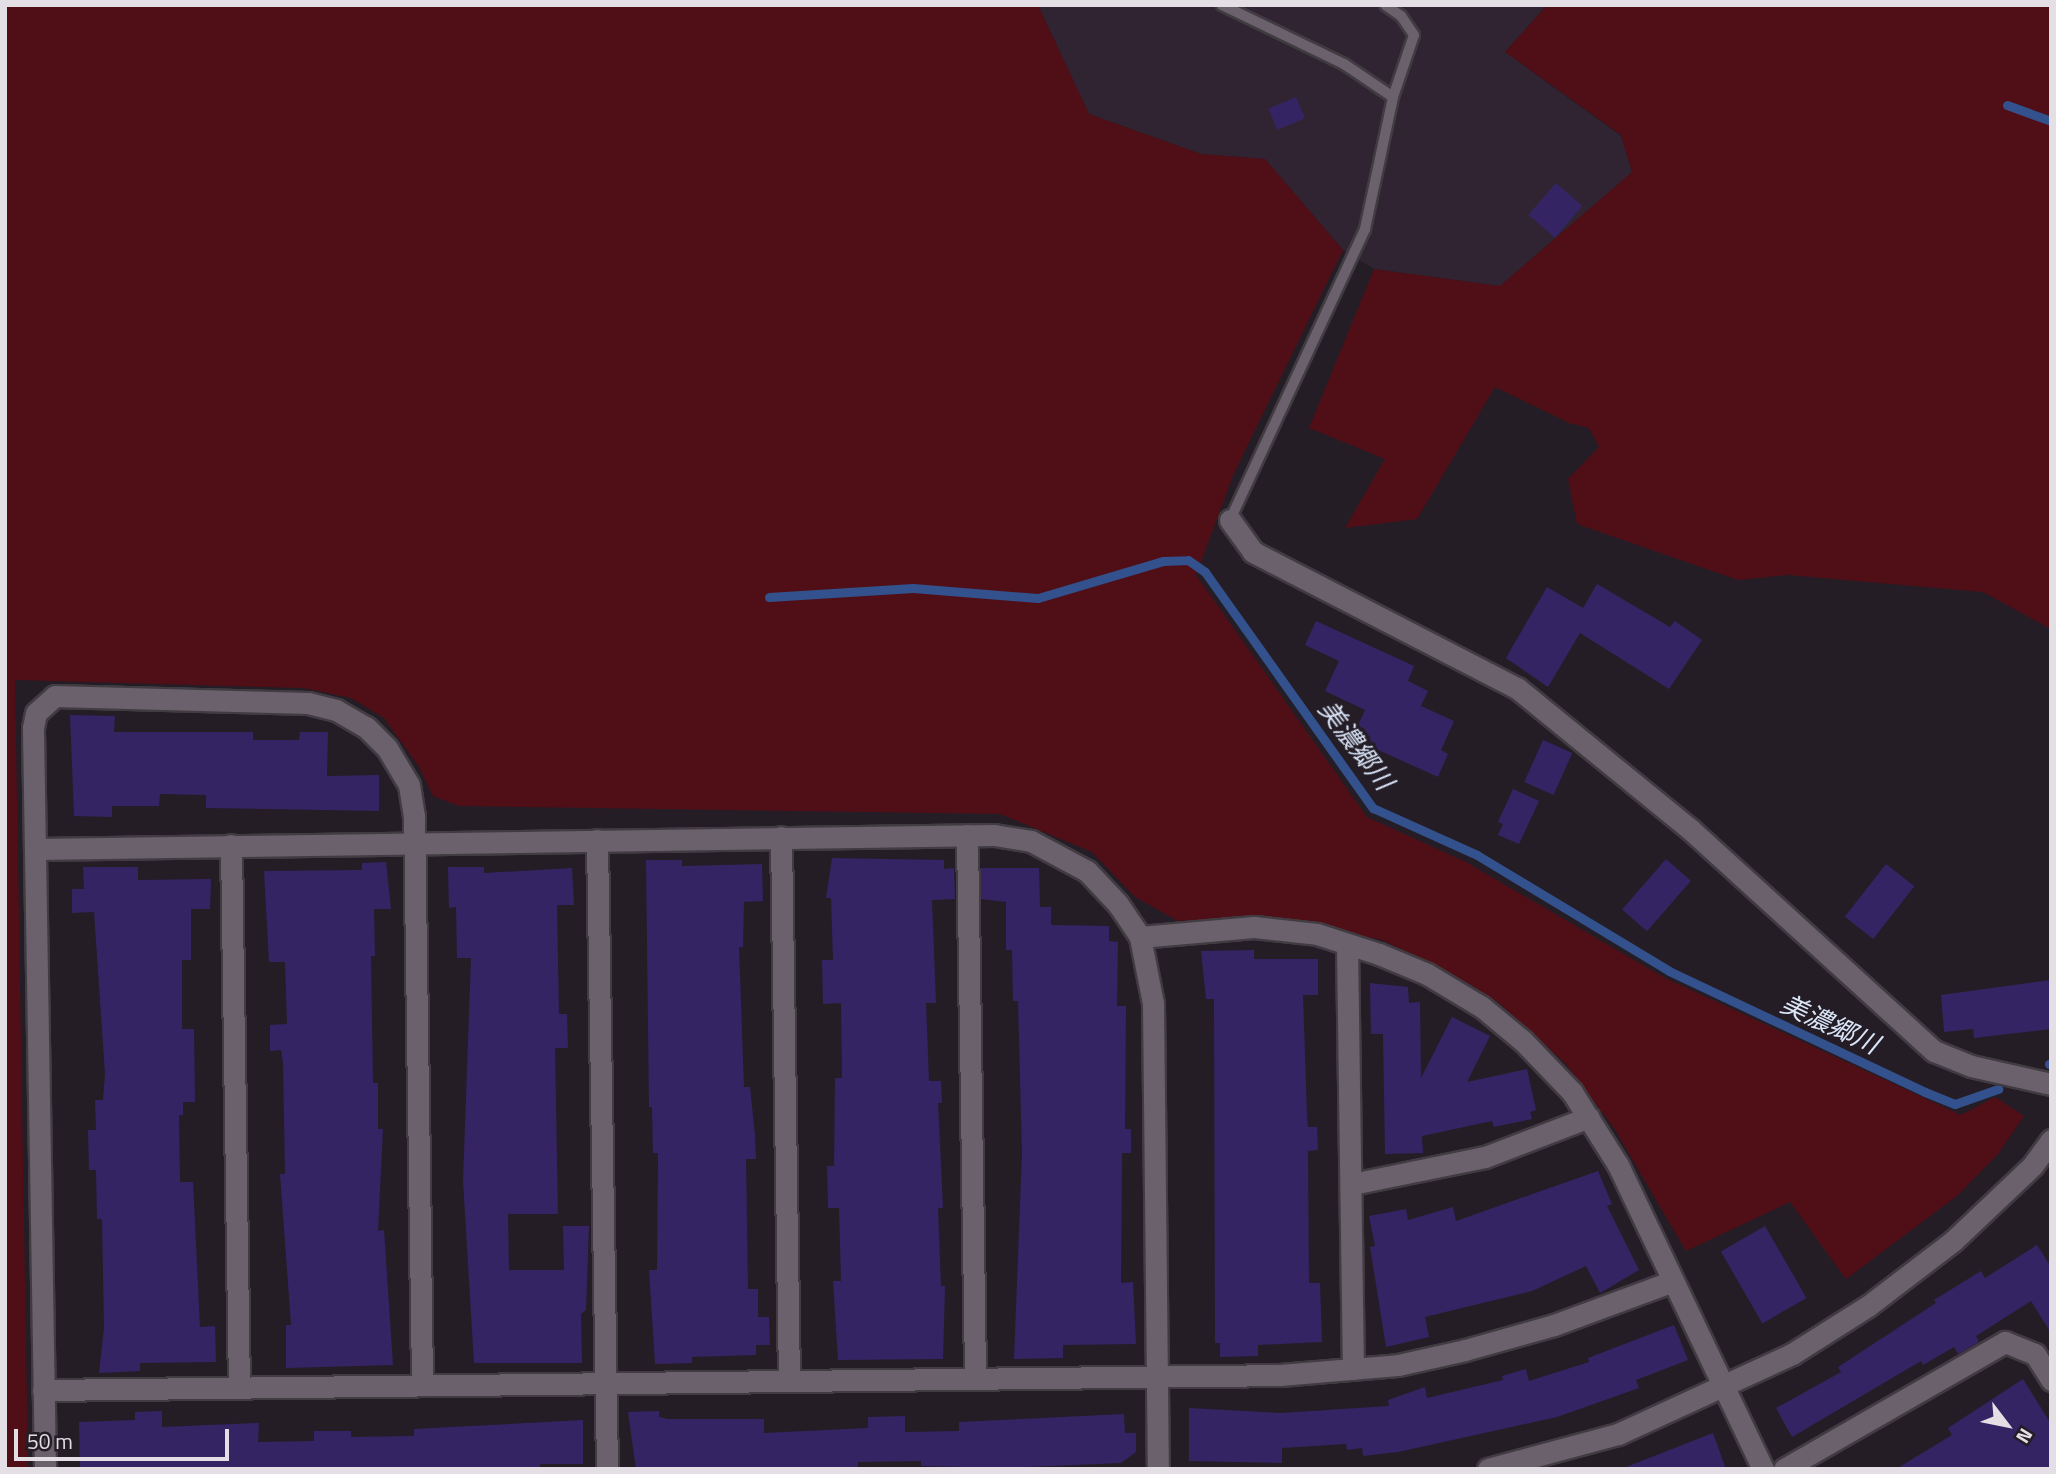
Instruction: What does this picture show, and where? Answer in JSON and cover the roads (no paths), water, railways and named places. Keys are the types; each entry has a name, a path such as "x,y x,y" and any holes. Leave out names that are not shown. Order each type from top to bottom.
{"street":[{"path":"1230,520 1253,552 1517,688 1690,829 1934,1051 1971,1066 2051,1084"},
{"path":"45,1469 33,729 36,713 55,696 295,703 336,710 366,727 387,748 408,785 414,843 422,1385"},
{"path":"967,835 975,1377"},
{"path":"36,849 967,835 1031,841 1087,871 1118,904 1140,937 1153,1003 1158,1469"},
{"path":"781,837 789,1381"},
{"path":"597,840 607,1469"},
{"path":"231,845 239,1388"},
{"path":"1140,937 1254,926 1317,934 1427,974 1482,1007 1523,1041 1588,1117 1618,1165 1763,1469"},
{"path":"1347,944 1353,1370"},
{"path":"1352,1184 1485,1157 1588,1117"},
{"path":"1488,1469 1618,1434 1724,1390 1792,1354 1868,1306 1953,1241 2034,1165 2051,1140"},
{"path":"43,1390 606,1384 1156,1373 1280,1374 1353,1370 1398,1366 1554,1325 1673,1281"},
{"path":"1784,1469 2005,1342 2035,1354 2051,1380"}],"lane":[{"path":"1222,5 1344,64 1393,97"},
{"path":"1230,520 1364,229 1393,97 1414,35 1401,16 1385,5"}],"waterway":[{"path":"2007,105 2051,121"},
{"name":"美濃郷川","path":"769,597 913,588 1038,598 1163,561 1188,560 1205,572 1373,808 1477,855 1669,971 1925,1092 1955,1104 1998,1089"}]}
